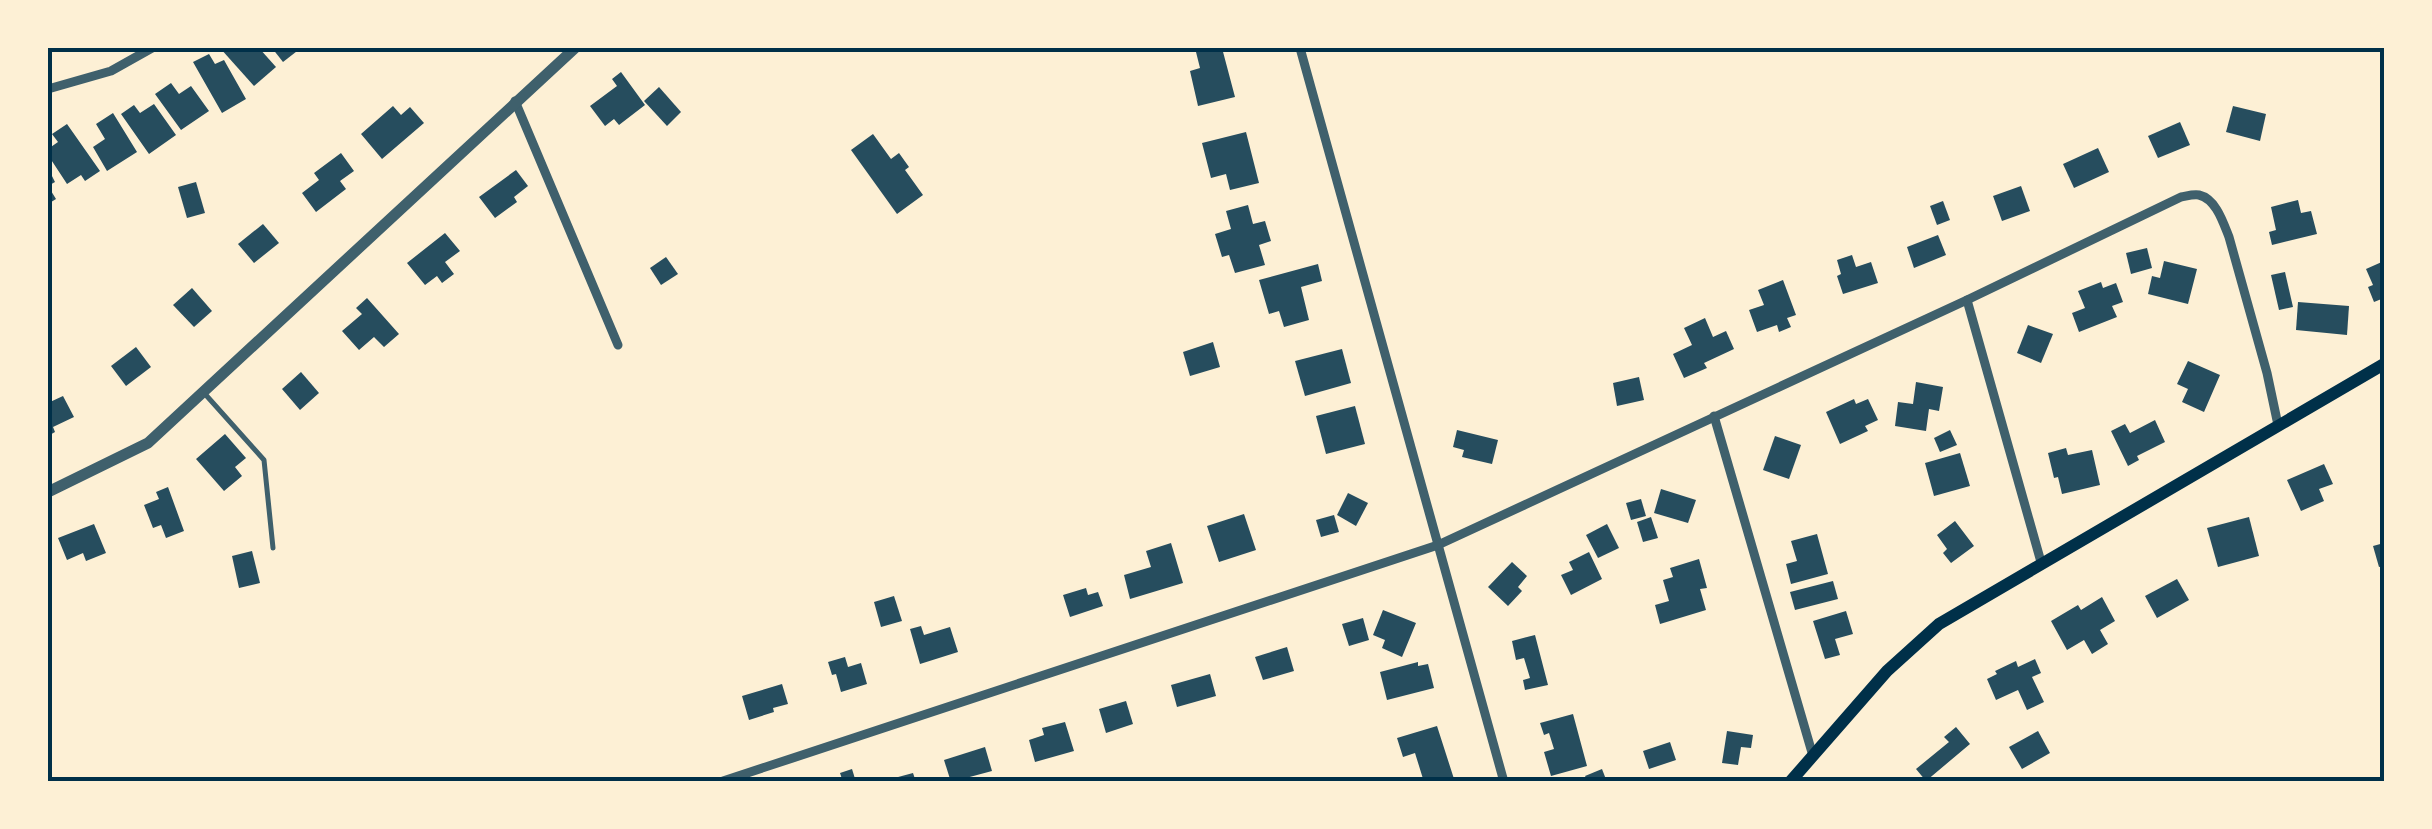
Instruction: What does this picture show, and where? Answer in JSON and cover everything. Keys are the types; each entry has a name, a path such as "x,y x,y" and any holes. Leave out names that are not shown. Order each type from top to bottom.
{"main road":[{"path":"1790,782 1887,672 1939,624 2384,364"}],"street":[{"path":"48,89 112,72 152,48"},
{"path":"48,492 148,442 575,48"},
{"path":"1300,48 1504,782"},
{"path":"515,102 618,345"},
{"path":"723,781 1438,545 2181,197 2200,195 2221,216 2267,373 2278,425"},
{"path":"1966,300 2041,562"},
{"path":"1714,416 1812,756"}],"lane":[{"path":"203,392 264,460 273,548"}],"building":[{"path":"220,48 259,48 276,67 254,86"},
{"path":"272,48 301,48 283,62"},
{"path":"1222,48 1235,97 1198,106 1190,71 1200,68 1196,52"},
{"path":"209,54 215,64 224,60 246,99 222,113 193,62"},
{"path":"621,72 645,105 619,125 614,119 605,126 590,106 617,86 612,79"},
{"path":"171,83 179,94 191,86 209,111 181,130 155,94"},
{"path":"659,87 681,112 667,126 644,101"},
{"path":"154,104 176,135 149,154 121,114 134,105 140,113"},
{"path":"393,106 401,115 410,107 424,123 382,159 361,134"},
{"path":"2233,106 2266,114 2260,141 2226,132"},
{"path":"113,113 137,152 107,171 93,147 105,139 96,124"},
{"path":"2180,122 2190,145 2158,158 2148,136"},
{"path":"67,124 100,171 85,181 81,175 67,184 48,149 58,142 52,134"},
{"path":"1246,132 1259,183 1230,190 1226,174 1211,178 1202,143"},
{"path":"873,134 891,159 899,153 909,167 905,170 923,195 897,214 851,150"},
{"path":"2098,148 2109,172 2074,188 2063,164"},
{"path":"341,153 354,171 340,181 346,189 316,212 302,193 319,180 314,173"},
{"path":"48,168 55,182 48,186"},
{"path":"516,170 528,186 514,197 517,202 495,218 479,197"},
{"path":"196,182 205,213 187,218 178,187"},
{"path":"48,186 56,199 48,204"},
{"path":"2021,186 2030,211 2002,221 1993,196"},
{"path":"2298,200 2301,213 2311,211 2317,234 2272,245 2269,232 2276,230 2271,207"},
{"path":"1943,201 1950,220 1937,225 1930,206"},
{"path":"1248,205 1253,224 1265,221 1271,241 1259,245 1265,265 1235,273 1229,255 1222,257 1215,234 1231,229 1226,211"},
{"path":"263,224 279,243 254,263 238,244"},
{"path":"445,233 460,251 445,262 454,274 442,283 437,276 425,285 407,263"},
{"path":"1938,235 1946,255 1914,268 1907,247"},
{"path":"2147,248 2152,268 2131,274 2126,253"},
{"path":"1852,255 1856,267 1871,262 1878,283 1843,294 1837,260"},
{"path":"666,257 678,274 661,285 650,268"},
{"path":"2164,261 2197,269 2188,304 2148,294 2152,276 2160,278"},
{"path":"2384,261 2384,298 2374,302 2368,287 2373,285 2366,269"},
{"path":"1318,264 1322,281 1301,287 1309,320 1284,327 1279,311 1269,314 1259,280"},
{"path":"2285,272 2293,307 2279,310 2271,275"},
{"path":"1783,280 1796,315 1787,318 1791,327 1779,332 1777,325 1757,332 1749,310 1764,305 1758,290"},
{"path":"2101,282 2103,288 2116,283 2123,302 2112,306 2117,317 2079,332 2072,313 2085,308 2078,291"},
{"path":"192,288 212,311 194,327 173,305"},
{"path":"367,298 399,334 384,347 374,337 359,350 342,331 362,314 356,308"},
{"path":"2298,302 2349,306 2347,335 2296,330"},
{"path":"1705,318 1713,337 1726,331 1734,349 1684,378 1673,354 1692,345 1684,328"},
{"path":"2028,325 2053,334 2041,363 2017,353"},
{"path":"1213,342 1220,367 1190,376 1183,352"},
{"path":"136,347 151,367 126,386 111,366"},
{"path":"1342,349 1351,383 1305,396 1295,361"},
{"path":"2188,361 2220,375 2204,412 2182,402 2188,389 2177,384"},
{"path":"301,372 319,393 300,410 282,389"},
{"path":"1639,377 1644,400 1617,406 1613,383"},
{"path":"1916,382 1943,387 1939,411 1929,409 1926,431 1895,426 1898,402 1913,404"},
{"path":"48,396 50,402 63,396 74,417 53,427 55,432 48,436"},
{"path":"1854,399 1856,404 1868,399 1878,420 1865,426 1868,431 1840,444 1826,412"},
{"path":"1355,406 1365,444 1326,454 1316,416"},
{"path":"2155,420 2165,442 2137,456 2139,460 2128,466 2111,431 2125,424 2130,433"},
{"path":"1457,430 1498,440 1492,464 1462,457 1464,450 1453,447"},
{"path":"1950,430 1957,445 1940,452 1934,438"},
{"path":"225,434 246,458 235,467 242,476 224,491 196,459"},
{"path":"1775,436 1801,445 1789,479 1763,470"},
{"path":"2066,448 2068,455 2092,450 2100,485 2062,494 2048,453"},
{"path":"1960,453 1970,486 1934,496 1925,463"},
{"path":"2324,464 2333,484 2319,489 2324,501 2301,511 2287,480"},
{"path":"168,487 184,531 166,538 161,525 153,528 144,505 159,499 156,492"},
{"path":"1661,489 1696,500 1688,523 1654,513"},
{"path":"1348,493 1368,503 1356,526 1337,515"},
{"path":"1641,499 1646,516 1631,520 1626,503"},
{"path":"1244,514 1256,550 1219,562 1207,526"},
{"path":"1334,515 1339,532 1321,537 1316,520"},
{"path":"1651,517 1658,538 1643,542 1637,522"},
{"path":"2249,517 2259,556 2218,567 2207,528"},
{"path":"1955,521 1974,546 1951,563 1937,535"},
{"path":"94,524 106,553 86,561 83,553 67,560 58,538"},
{"path":"1607,524 1619,548 1598,558 1586,535"},
{"path":"1817,534 1828,574 1791,584 1786,564 1797,561 1791,541"},
{"path":"1171,543 1183,583 1130,599 1124,575 1151,567 1146,551"},
{"path":"2384,543 2384,566 2379,567 2373,546"},
{"path":"252,551 260,583 239,588 232,556"},
{"path":"1589,552 1602,579 1571,595 1561,575 1573,570 1569,562"},
{"path":"1699,559 1707,588 1700,589 1706,610 1660,624 1655,605 1669,601 1663,580 1673,577 1670,568"},
{"path":"1512,562 1527,576 1518,587 1522,591 1508,606 1488,587"},
{"path":"2177,579 2189,600 2157,618 2145,596"},
{"path":"1833,581 1838,599 1795,610 1790,592"},
{"path":"1086,588 1088,595 1098,592 1103,606 1070,617 1063,595"},
{"path":"894,596 902,621 881,627 874,602"},
{"path":"2102,597 2115,621 2100,630 2108,644 2092,654 2084,640 2067,650 2051,621"},
{"path":"1383,610 1416,623 1402,657 1382,648 1385,640 1373,635"},
{"path":"1846,611 1853,634 1835,639 1840,655 1825,659 1813,621"},
{"path":"1363,618 1369,640 1349,646 1342,624"},
{"path":"921,626 924,635 950,627 958,652 920,664 910,629"},
{"path":"1535,635 1548,685 1525,690 1523,680 1530,678 1524,658 1516,660 1512,641"},
{"path":"1287,647 1294,671 1263,680 1255,657"},
{"path":"845,657 848,667 861,663 867,684 841,692 828,662"},
{"path":"2035,659 2041,673 2032,677 2044,702 2027,710 2018,690 1996,700 1987,679 2016,661 2018,667"},
{"path":"1418,662 1418,666 1428,664 1434,688 1387,700 1380,672"},
{"path":"1210,674 1216,696 1177,707 1171,685"},
{"path":"782,684 788,704 749,720 742,696"},
{"path":"1126,701 1133,724 1106,733 1099,709"},
{"path":"1573,714 1587,766 1551,776 1544,752 1554,749 1549,733 1544,735 1540,723"},
{"path":"1065,722 1074,751 1035,762 1029,740 1044,735 1042,728"},
{"path":"1437,726 1455,782 1424,782 1415,753 1403,757 1397,738"},
{"path":"1956,727 1970,744 1926,781 1916,769 1949,742 1944,737"},
{"path":"1727,731 1753,735 1751,748 1741,747 1738,765 1722,763"},
{"path":"2038,731 2050,753 2022,769 2009,747"},
{"path":"1670,742 1676,760 1649,769 1643,751"},
{"path":"985,747 992,771 951,782 944,760"},
{"path":"852,769 856,782 843,782 840,773"},
{"path":"1602,769 1607,782 1588,782 1585,776"},
{"path":"913,773 916,782 887,782 887,780"}]}
